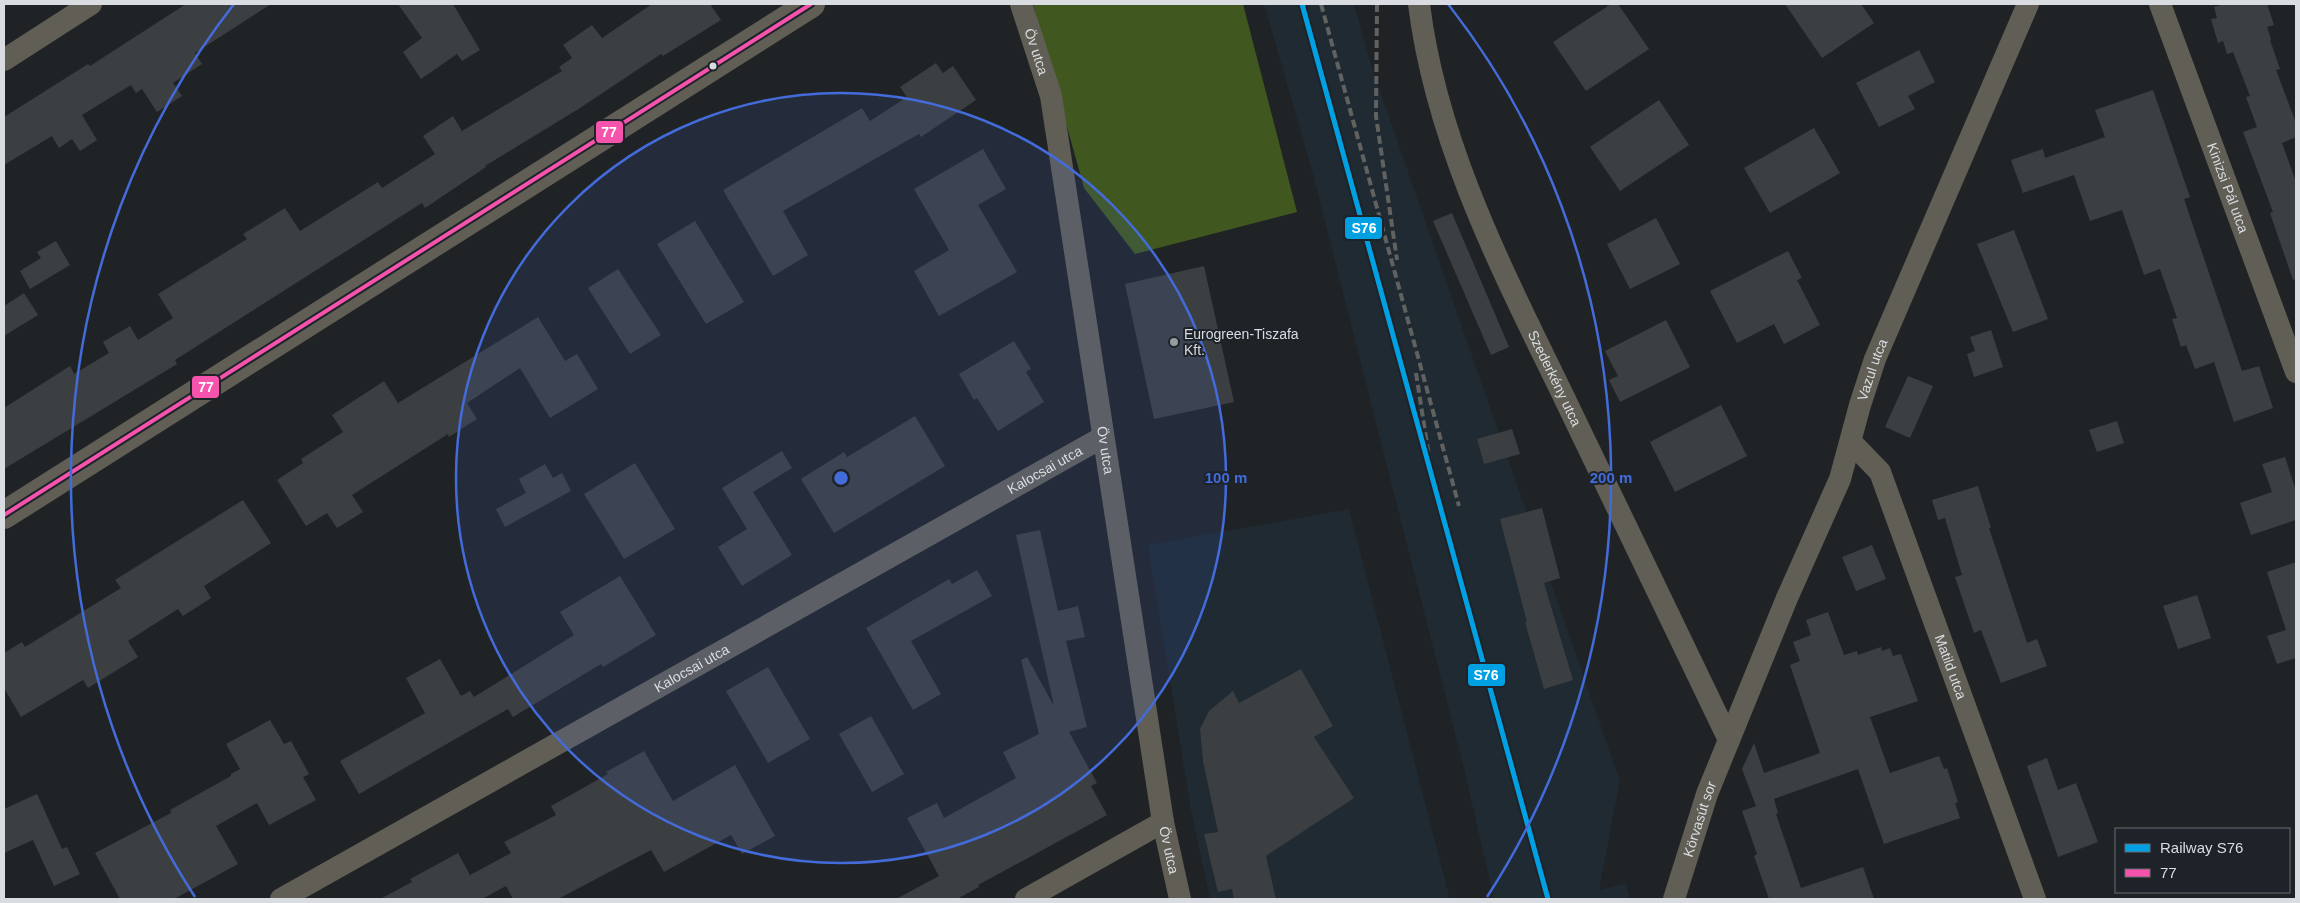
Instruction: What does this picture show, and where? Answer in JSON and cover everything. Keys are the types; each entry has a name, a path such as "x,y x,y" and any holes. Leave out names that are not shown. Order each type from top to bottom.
{"street":[{"path":"4,60 91,4"},
{"path":"4,515 811,4"},
{"name":"Öv utca","path":"1021,4 1050,96 1163,822 1180,899"},
{"name":"Szederkény utca","path":"1419,4 1423,34 1441,109 1456,156 1491,246 1729,740"},
{"name":"Vazul utca","path":"1729,740 1787,598 1840,479 1875,358 2028,4"},
{"name":"Kinizsi Pál utca","path":"2160,4 2296,372"},
{"name":"Kalocsai utca","path":"281,899 1103,437"},
{"name":"Matild utca","path":"1851,442 1880,472 2035,899"},
{"name":"Körvasút sor","path":"1674,899 1707,794 1729,740"},
{"path":"1026,899 1163,822"}],"shaded area":[{"path":"1264,4 1354,4 1371,65 1620,781 1599,890 1626,883 1630,899 1494,899 1464,769 1312,171"},
{"path":"1349,509 1450,899 1210,899 1191,811 1148,545"}],"green space":[{"path":"1033,4 1243,4 1297,212 1135,254 1084,188"}],"building":[{"path":"186,4 271,4 195,53 202,64 173,83 182,96 157,112 142,89 136,93 131,85 82,115 97,140 80,151 72,139 59,148 52,136 4,165 4,117 88,64 90,66"},
{"path":"398,4 453,4 480,50 462,61 457,54 421,79 403,52 422,38"},
{"path":"652,4 710,4 721,20 663,56 661,54 580,108 485,166 425,208 422,203 175,360 177,364 4,469 4,408 70,366 74,374 109,353 103,342 130,326 138,340 173,318 158,294 247,239 243,234 285,208 300,231 378,182 382,188 435,154 423,136 453,116 462,131 562,71 559,67 572,58 563,45 592,25 602,38"},
{"path":"1611,4 1618,4 1649,49 1586,91 1553,42"},
{"path":"1785,4 1861,4 1874,23 1822,58"},
{"path":"2225,4 2267,4 2274,25 2267,27 2280,69 2276,70 2296,123 2296,137 2282,143 2296,182 2296,279 2293,280 2270,213 2273,212 2243,132 2257,127 2246,97 2250,96 2233,52 2227,54 2223,41 2218,43 2211,19 2217,18 2214,7"},
{"path":"1919,50 1935,82 1908,96 1915,109 1879,127 1856,83"},
{"path":"936,63 943,73 953,66 976,100 921,137 919,134 783,211 808,255 773,276 723,190 862,108 870,121 907,97 900,87"},
{"path":"2153,90 2190,197 2184,199 2242,371 2259,366 2273,408 2234,422 2214,362 2195,369 2186,345 2181,347 2172,319 2177,318 2160,269 2144,275 2122,210 2090,221 2074,175 2023,193 2011,160 2043,149 2045,158 2105,137 2095,110"},
{"path":"1659,100 1689,145 1620,191 1590,147"},
{"path":"1814,128 1840,173 1770,213 1744,168"},
{"path":"983,149 1006,189 978,205 1017,272 939,316 914,271 949,250 914,189"},
{"path":"1452,213 1509,347 1491,355 1433,221"},
{"path":"1656,218 1680,264 1630,289 1607,244"},
{"path":"695,221 744,302 706,324 657,244"},
{"path":"2014,230 2048,319 2013,332 1977,244"},
{"path":"56,241 70,265 30,289 20,271 41,258 37,252"},
{"path":"1788,251 1802,278 1797,280 1820,325 1784,344 1774,324 1737,343 1710,291"},
{"path":"1204,266 1234,402 1154,419 1125,284"},
{"path":"618,269 661,335 630,354 588,288"},
{"path":"24,293 38,315 4,336 4,306"},
{"path":"538,317 565,361 577,354 598,389 550,418 520,368 467,403 477,419 449,437 448,434 352,495 363,512 337,528 327,513 306,526 277,480 303,463 301,459 343,432 332,415 384,381 398,403"},
{"path":"1666,320 1690,367 1620,402 1609,380 1618,376 1605,351"},
{"path":"1991,330 2003,367 1974,377 1967,354 1975,351 1970,337"},
{"path":"1014,341 1031,369 1026,372 1044,402 998,431 977,398 974,400 959,374"},
{"path":"1908,376 1933,386 1910,438 1885,427"},
{"path":"1721,405 1747,456 1675,492 1650,442"},
{"path":"915,416 945,466 834,533 801,479 844,452 847,457"},
{"path":"2117,421 2124,443 2097,452 2089,430"},
{"path":"1512,429 1520,454 1484,464 1477,439"},
{"path":"782,451 792,468 753,492 792,555 742,586 718,547 747,529 722,488"},
{"path":"2285,457 2296,491 2296,520 2251,535 2240,503 2272,492 2262,464"},
{"path":"635,463 675,529 624,559 584,494"},
{"path":"545,464 553,478 562,473 571,491 505,527 496,509 526,493 519,479"},
{"path":"1978,486 1991,528 1989,528 2027,643 2037,639 2047,666 2001,683 1981,630 1974,633 1955,577 1962,575 1945,518 1938,520 1932,500"},
{"path":"243,500 271,543 204,586 211,598 183,616 178,609 128,641 138,657 88,688 83,680 21,717 4,688 4,653 22,642 25,647 121,588 115,580"},
{"path":"1542,508 1560,578 1544,583 1573,680 1544,689 1525,622 1527,622 1500,519"},
{"path":"1040,530 1058,611 1078,606 1085,637 1066,641 1087,727 1069,732 1097,783 1091,786 1107,815 978,885 979,887 957,899 896,899 939,876 907,818 937,803 944,818 1016,778 1003,752 1039,734 1021,660 1027,657 1054,706 1016,535"},
{"path":"1872,545 1886,579 1856,591 1842,557"},
{"path":"2296,562 2296,658 2277,664 2267,636 2286,630 2267,572"},
{"path":"977,570 992,596 911,641 941,694 913,710 866,628 949,579 952,584"},
{"path":"620,576 656,635 603,667 601,664 513,717 508,709 359,794 340,761 425,713 406,678 440,659 461,696 470,691 474,697 574,635 560,612"},
{"path":"2197,595 2211,638 2178,649 2163,606"},
{"path":"1828,612 1844,655 1857,651 1858,655 1881,647 1882,651 1890,648 1893,656 1901,654 1918,701 1870,717 1890,773 1939,756 1944,769 1947,768 1958,802 1955,803 1960,818 1884,844 1858,769 1774,799 1778,813 1776,814 1801,888 1863,867 1874,899 1769,899 1754,856 1757,854 1742,811 1756,806 1742,769 1754,743 1764,773 1820,753 1790,665 1800,661 1793,642 1811,635 1806,620"},
{"path":"768,667 810,739 768,763 726,691"},
{"path":"1301,669 1333,726 1314,737 1354,798 1266,856 1276,899 1234,899 1232,889 1218,892 1204,834 1218,832 1203,761 1200,729 1209,711 1233,691 1239,703"},
{"path":"871,716 904,774 872,792 839,734"},
{"path":"270,720 284,744 291,741 309,774 303,777 316,800 269,825 257,803 216,826 238,864 174,899 120,899 95,853 171,813 170,810 231,776 231,774 240,769 226,744"},
{"path":"644,751 673,801 735,765 775,836 742,854 731,835 664,872 651,850 558,899 513,899 506,886 482,899 380,899 412,882 410,879 458,853 470,875 511,853 504,842 556,815 551,806"},
{"path":"2047,758 2058,790 2076,783 2098,842 2058,857 2027,766"},
{"path":"37,794 62,849 67,847 80,874 54,886 33,840 4,853 4,809"}],"railway":[{"path":"1321,4 1459,506"},
{"path":"1377,4 1376,116 1397,260"},
{"path":"1416,373 1432,476"}],"rail line":[{"name":"S76","path":"1302,4 1548,899"}],"transit line":[{"name":"77","path":"4,515 811,4"}],"place":[{"name":"Eurogreen-Tiszafa Kft.","path":"1174,342"}]}
